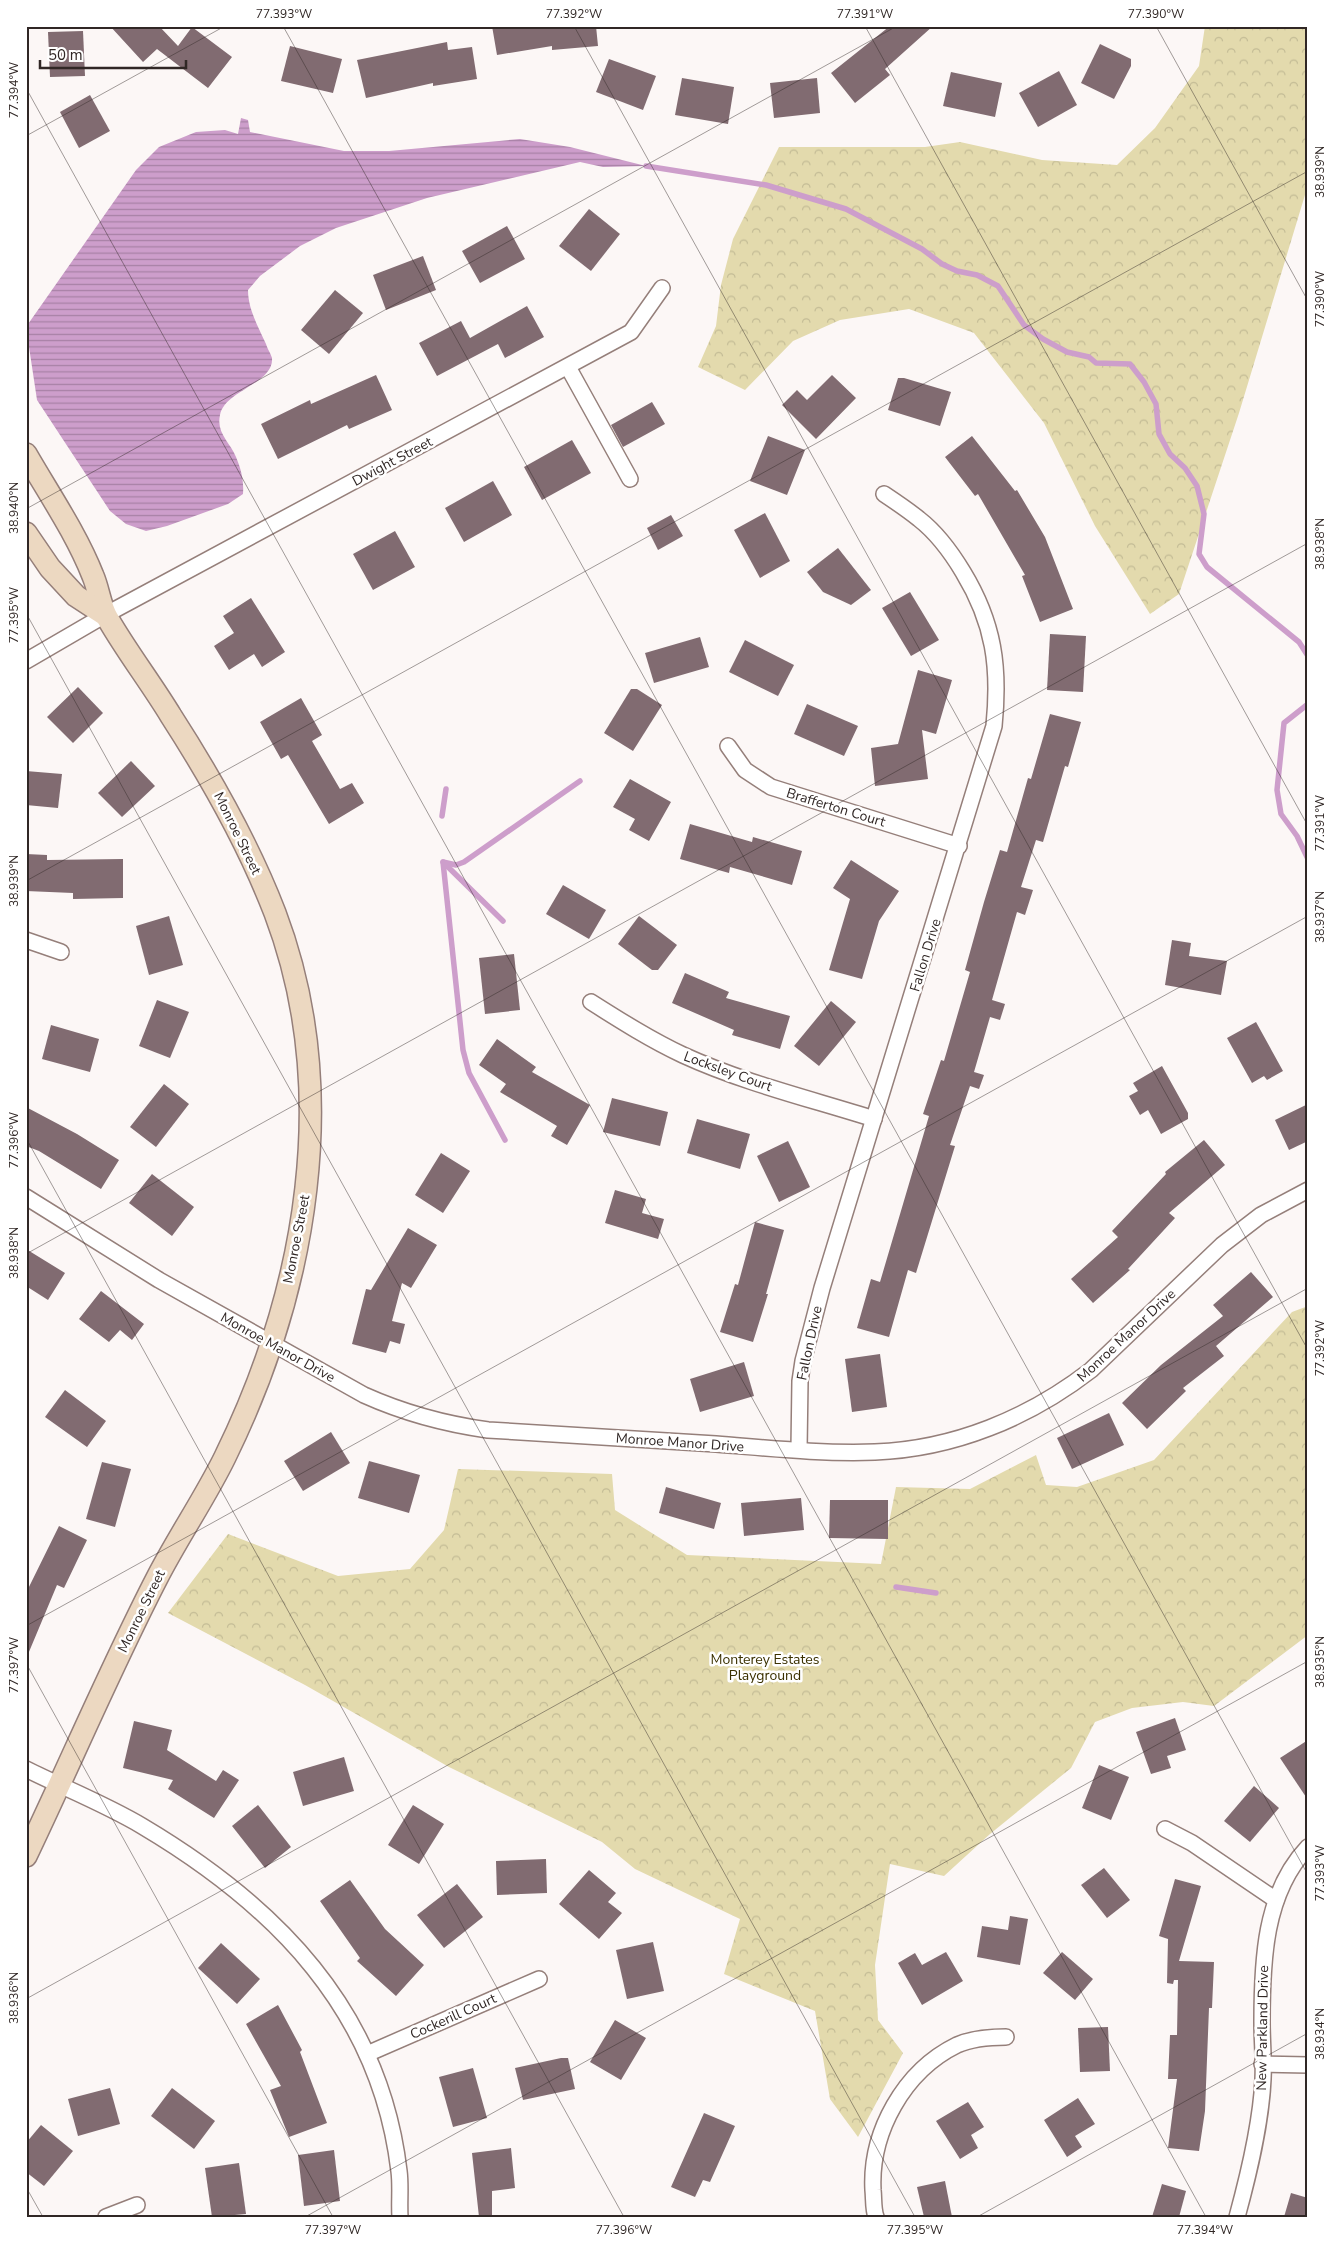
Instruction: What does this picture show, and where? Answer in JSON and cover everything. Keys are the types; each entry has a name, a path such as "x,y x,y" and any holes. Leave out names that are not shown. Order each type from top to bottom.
{"main road":[{"name":"Monroe Street","path":"26,454 78,544 95,578 105,615 192,749 236,825 274,912 289,956 300,999 308,1044 310,1085 309,1162 299,1237 271,1343 226,1456 159,1575 26,1856"},
{"name":"Monroe Street","path":"26,533 50,568 76,596 105,615"}],"street":[{"name":"Dwight Street","path":"26,661 105,615 631,332 662,288"},
{"path":"568,367 630,479"},
{"name":"Fallon Drive","path":"799,1450 800,1381 803,1361 822,1288 959,846 994,726 997,698 997,672 993,644 987,619 977,595 950,551 920,519 884,494"},
{"name":"Brafferton Court","path":"728,746 745,770 771,787 959,846"},
{"path":"26,940 60,952"},
{"name":"Locksley Court","path":"591,1002 652,1040 685,1056 736,1076 874,1119"},
{"name":"Monroe Manor Drive","path":"26,1197 159,1280 271,1343 385,1404 451,1425 488,1430 799,1450 875,1452 926,1446 976,1434 1024,1414 1091,1370 1222,1245 1261,1215 1308,1190"},
{"path":"26,1769 140,1825 204,1865 270,1919 301,1951 328,1985 349,2019 367,2054 389,2117 399,2172 400,2217"},
{"path":"1164,1829 1192,1843 1276,1900"},
{"name":"New Parkland Drive","path":"1237,2217 1251,2168 1263,2079 1264,1951 1276,1900 1294,1865 1308,1847"},
{"name":"Cockerill Court","path":"367,2054 539,1979"},
{"path":"876,2217 872,2173 874,2154 886,2119 896,2102 918,2075 939,2056 958,2045 982,2038 1006,2037"},
{"path":"1262,2064 1308,2065"},
{"path":"106,2217 137,2205"}],"green space":[{"path":"1205,26 1308,26 1308,185 1239,413 1179,594 1150,614 1095,526 1044,423 974,333 909,309 840,320 793,341 745,390 698,367 716,326 721,285 733,239 779,147 925,147 960,142 1042,160 1117,165 1155,128 1199,66"},
{"name":"Monterey Estates Playground","path":"1308,1306 1308,1635 1214,1706 1183,1702 1132,1708 1095,1722 1071,1768 990,1834 944,1876 890,1864 875,1965 878,2020 903,2053 858,2137 830,2099 815,2011 724,1974 740,1919 635,1869 602,1842 449,1767 305,1685 168,1613 228,1534 338,1576 410,1569 444,1530 458,1469 612,1474 615,1510 687,1555 881,1564 896,1487 970,1489 1036,1455 1046,1485 1077,1487 1154,1460 1292,1312"}],"shaded area":[{"path":"241,118 248,120 250,132 344,151 389,151 520,139 570,147 646,166 603,167 580,162 427,198 336,228 300,246 260,276 248,290 252,311 272,358 271,367 258,381 239,393 224,406 219,421 222,432 241,470 243,494 228,504 167,526 146,531 126,524 110,511 37,400 26,327 136,170 159,147 196,132 225,130 238,134"}],"building":[{"path":"110,26 159,26 178,46 192,27 232,57 208,88 157,49 143,62"},
{"path":"492,26 596,26 598,46 552,50 552,46 497,55"},
{"path":"890,26 933,26 885,69 890,75 855,103 831,73"},
{"path":"83,31 85,76 50,77 48,32"},
{"path":"447,42 448,50 472,47 477,79 433,86 433,83 366,98 357,60"},
{"path":"1100,44 1131,59 1131,66 1114,99 1081,83"},
{"path":"290,46 342,59 333,93 281,81"},
{"path":"609,59 656,76 643,110 596,92"},
{"path":"1059,71 1077,105 1038,127 1019,93"},
{"path":"951,72 1002,83 995,117 943,106"},
{"path":"682,78 734,87 728,124 675,115"},
{"path":"817,78 820,113 774,118 770,83"},
{"path":"90,95 110,131 79,148 60,112"},
{"path":"589,209 620,234 591,271 559,246"},
{"path":"507,226 525,259 480,283 462,251"},
{"path":"423,256 436,290 386,310 373,275"},
{"path":"335,290 363,313 329,354 301,330"},
{"path":"527,306 544,337 505,358 498,344 437,376 419,343 461,321 470,338"},
{"path":"376,375 392,410 349,429 347,425 278,459 261,424 310,400 311,404"},
{"path":"832,375 856,398 816,439 782,405 797,390 807,400"},
{"path":"898,378 904,378 951,392 940,426 888,410"},
{"path":"652,402 665,424 623,447 611,425"},
{"path":"768,436 805,450 787,495 750,481"},
{"path":"972,436 1015,491 1017,490 1045,537 1073,609 1040,622 1022,576 1025,575 978,494 975,496 945,457"},
{"path":"572,440 591,473 542,500 524,467"},
{"path":"493,481 512,515 464,542 445,508"},
{"path":"765,513 790,561 760,578 734,530"},
{"path":"671,515 683,536 658,550 647,528"},
{"path":"395,531 415,567 373,590 353,554"},
{"path":"838,548 871,590 851,605 823,592 807,572"},
{"path":"910,592 939,640 911,656 882,608"},
{"path":"251,598 285,652 262,667 254,654 229,670 214,646 234,633 223,616"},
{"path":"1050,634 1086,636 1083,692 1047,690"},
{"path":"700,637 709,667 654,683 645,653"},
{"path":"745,640 794,665 778,696 729,672"},
{"path":"918,670 952,680 936,734 922,730 928,779 875,786 871,748 898,744"},
{"path":"78,687 103,713 73,743 47,717"},
{"path":"631,689 637,689 662,705 633,751 604,733"},
{"path":"301,698 322,735 312,741 340,789 352,783 364,803 329,824 288,755 281,759 260,722"},
{"path":"807,704 858,726 844,756 794,734"},
{"path":"1050,714 1081,722 1068,767 1065,766 1043,842 1036,840 1021,887 1033,890 1025,915 1017,912 992,1000 1005,1004 1000,1020 990,1017 974,1072 984,1075 979,1089 970,1086 950,1145 955,1146 916,1273 908,1270 889,1337 857,1328 871,1279 880,1282 929,1116 923,1114 941,1060 944,1061 970,972 965,970 984,902 1000,850 1007,852 1028,778 1031,779"},
{"path":"131,761 155,786 122,817 98,793"},
{"path":"26,771 62,774 58,808 26,805"},
{"path":"630,779 671,802 649,841 629,830 635,819 613,807"},
{"path":"690,824 752,842 753,837 802,851 792,885 730,867 729,873 680,859"},
{"path":"26,854 47,855 47,860 123,859 123,898 73,899 73,893 26,891"},
{"path":"851,860 899,891 879,921 862,979 829,970 850,899 833,888"},
{"path":"563,885 606,910 589,939 546,914"},
{"path":"169,916 183,965 149,975 136,926"},
{"path":"639,916 677,945 658,970 652,970 618,944"},
{"path":"1172,940 1191,943 1189,956 1227,961 1221,995 1165,985"},
{"path":"514,954 520,1010 485,1014 479,958"},
{"path":"685,973 729,992 726,998 790,1016 780,1049 732,1035 734,1030 672,1003"},
{"path":"157,1000 189,1012 170,1058 139,1046"},
{"path":"831,1001 856,1022 819,1066 794,1046"},
{"path":"1256,1022 1283,1071 1267,1080 1264,1076 1252,1083 1227,1038"},
{"path":"51,1025 99,1039 90,1072 42,1059"},
{"path":"497,1039 536,1067 532,1072 590,1105 567,1145 551,1136 557,1126 500,1092 506,1084 479,1065"},
{"path":"1162,1066 1188,1113 1188,1119 1161,1134 1148,1110 1140,1115 1129,1096 1138,1091 1133,1083"},
{"path":"164,1084 189,1104 156,1147 130,1127"},
{"path":"612,1098 668,1112 660,1146 603,1132"},
{"path":"1308,1104 1308,1141 1289,1150 1275,1120"},
{"path":"26,1107 77,1134 119,1160 101,1189 39,1151 26,1146"},
{"path":"697,1119 750,1134 740,1169 687,1153"},
{"path":"1204,1140 1225,1165 1169,1213 1175,1218 1128,1269 1130,1270 1093,1303 1071,1279 1118,1237 1112,1231 1166,1174 1165,1172"},
{"path":"788,1141 810,1187 779,1202 757,1156"},
{"path":"441,1153 470,1171 443,1213 415,1195"},
{"path":"152,1174 194,1207 172,1236 129,1203"},
{"path":"615,1190 646,1199 642,1213 664,1219 658,1239 605,1223"},
{"path":"755,1222 784,1230 766,1294 768,1294 753,1342 720,1332 735,1284 738,1285"},
{"path":"408,1228 437,1245 411,1288 402,1283 392,1321 405,1324 400,1344 390,1341 386,1353 352,1344 366,1289 371,1290"},
{"path":"26,1249 65,1273 48,1300 26,1286"},
{"path":"1251,1272 1273,1297 1216,1346 1224,1356 1183,1388 1186,1391 1147,1429 1122,1403 1161,1365 1223,1316 1213,1305"},
{"path":"101,1291 144,1324 132,1340 120,1330 109,1342 79,1319"},
{"path":"880,1354 887,1407 852,1412 845,1359"},
{"path":"744,1362 754,1396 700,1412 690,1379"},
{"path":"65,1390 106,1421 87,1447 45,1417"},
{"path":"1109,1413 1124,1445 1072,1469 1057,1438"},
{"path":"331,1432 350,1463 303,1491 284,1461"},
{"path":"369,1461 420,1475 409,1513 358,1498"},
{"path":"102,1462 131,1469 115,1527 86,1519"},
{"path":"666,1487 721,1503 714,1529 659,1513"},
{"path":"801,1498 804,1530 744,1536 741,1503"},
{"path":"830,1500 888,1500 888,1539 829,1538"},
{"path":"59,1526 87,1540 64,1588 57,1585 26,1659 26,1593"},
{"path":"1175,1718 1186,1750 1167,1756 1171,1768 1151,1774 1136,1732"},
{"path":"134,1721 172,1730 167,1750 216,1781 223,1770 239,1780 214,1818 168,1789 173,1780 123,1768"},
{"path":"1308,1740 1308,1800 1280,1758"},
{"path":"344,1757 354,1791 303,1806 293,1772"},
{"path":"1099,1765 1129,1777 1111,1820 1082,1808"},
{"path":"1254,1786 1279,1808 1250,1842 1224,1821"},
{"path":"258,1805 291,1847 265,1868 232,1826"},
{"path":"413,1805 444,1824 419,1864 388,1845"},
{"path":"546,1859 547,1893 497,1895 496,1861"},
{"path":"1104,1868 1130,1900 1107,1918 1081,1885"},
{"path":"589,1870 616,1893 608,1902 622,1913 599,1939 559,1904"},
{"path":"1175,1879 1201,1886 1179,1961 1214,1962 1212,2008 1209,2008 1205,2111 1199,2151 1168,2148 1177,2079 1168,2079 1170,2035 1177,2035 1178,1980 1174,1980 1173,1984 1167,1983 1168,1939 1159,1936"},
{"path":"350,1880 385,1929 424,1965 396,1996 357,1961 360,1958 320,1901"},
{"path":"457,1884 483,1917 444,1948 417,1915"},
{"path":"1010,1916 1028,1919 1020,1965 977,1957 982,1926 1008,1930"},
{"path":"653,1942 664,1991 627,1999 616,1950"},
{"path":"221,1943 260,1979 237,2004 198,1968"},
{"path":"946,1952 963,1981 922,2005 898,1963 915,1953 922,1965"},
{"path":"1062,1952 1093,1979 1075,2000 1043,1973"},
{"path":"278,2005 302,2050 300,2052 327,2123 289,2137 270,2090 281,2086 246,2024"},
{"path":"615,2020 646,2038 621,2080 590,2062"},
{"path":"1108,2027 1110,2071 1080,2072 1078,2028"},
{"path":"568,2058 575,2089 523,2100 515,2068"},
{"path":"473,2068 487,2118 453,2127 439,2077"},
{"path":"110,2088 120,2124 78,2136 68,2099"},
{"path":"172,2088 215,2121 194,2149 151,2116"},
{"path":"1078,2098 1095,2124 1075,2136 1082,2147 1067,2157 1044,2120"},
{"path":"968,2102 984,2127 971,2135 978,2148 960,2159 936,2121"},
{"path":"704,2113 735,2126 710,2182 703,2180 695,2197 671,2187"},
{"path":"41,2125 73,2151 44,2186 26,2172 26,2143"},
{"path":"511,2148 515,2188 492,2191 492,2217 479,2217 472,2153"},
{"path":"334,2150 340,2201 304,2206 298,2155"},
{"path":"239,2163 246,2214 212,2217 205,2168"},
{"path":"945,2181 952,2217 924,2217 917,2187"},
{"path":"1162,2184 1186,2191 1179,2217 1152,2217"},
{"path":"1291,2193 1308,2198 1308,2217 1284,2217"}],"waterway":[{"path":"646,166 766,185 846,209 922,249 942,264 957,271 977,275 998,286 1024,325 1043,339 1067,352 1089,357 1096,363 1130,364 1144,382 1156,404 1159,434 1170,454 1185,468 1197,486 1204,514 1199,554 1207,567 1299,642 1308,656"},
{"path":"1308,704 1284,723 1277,790 1281,814 1297,836 1308,859"},
{"path":"443,862 456,865 464,862 580,781"},
{"path":"442,816 446,789"},
{"path":"443,862 463,1050 469,1073 505,1140"},
{"path":"444,863 503,921"},
{"path":"896,1587 936,1593"}]}
